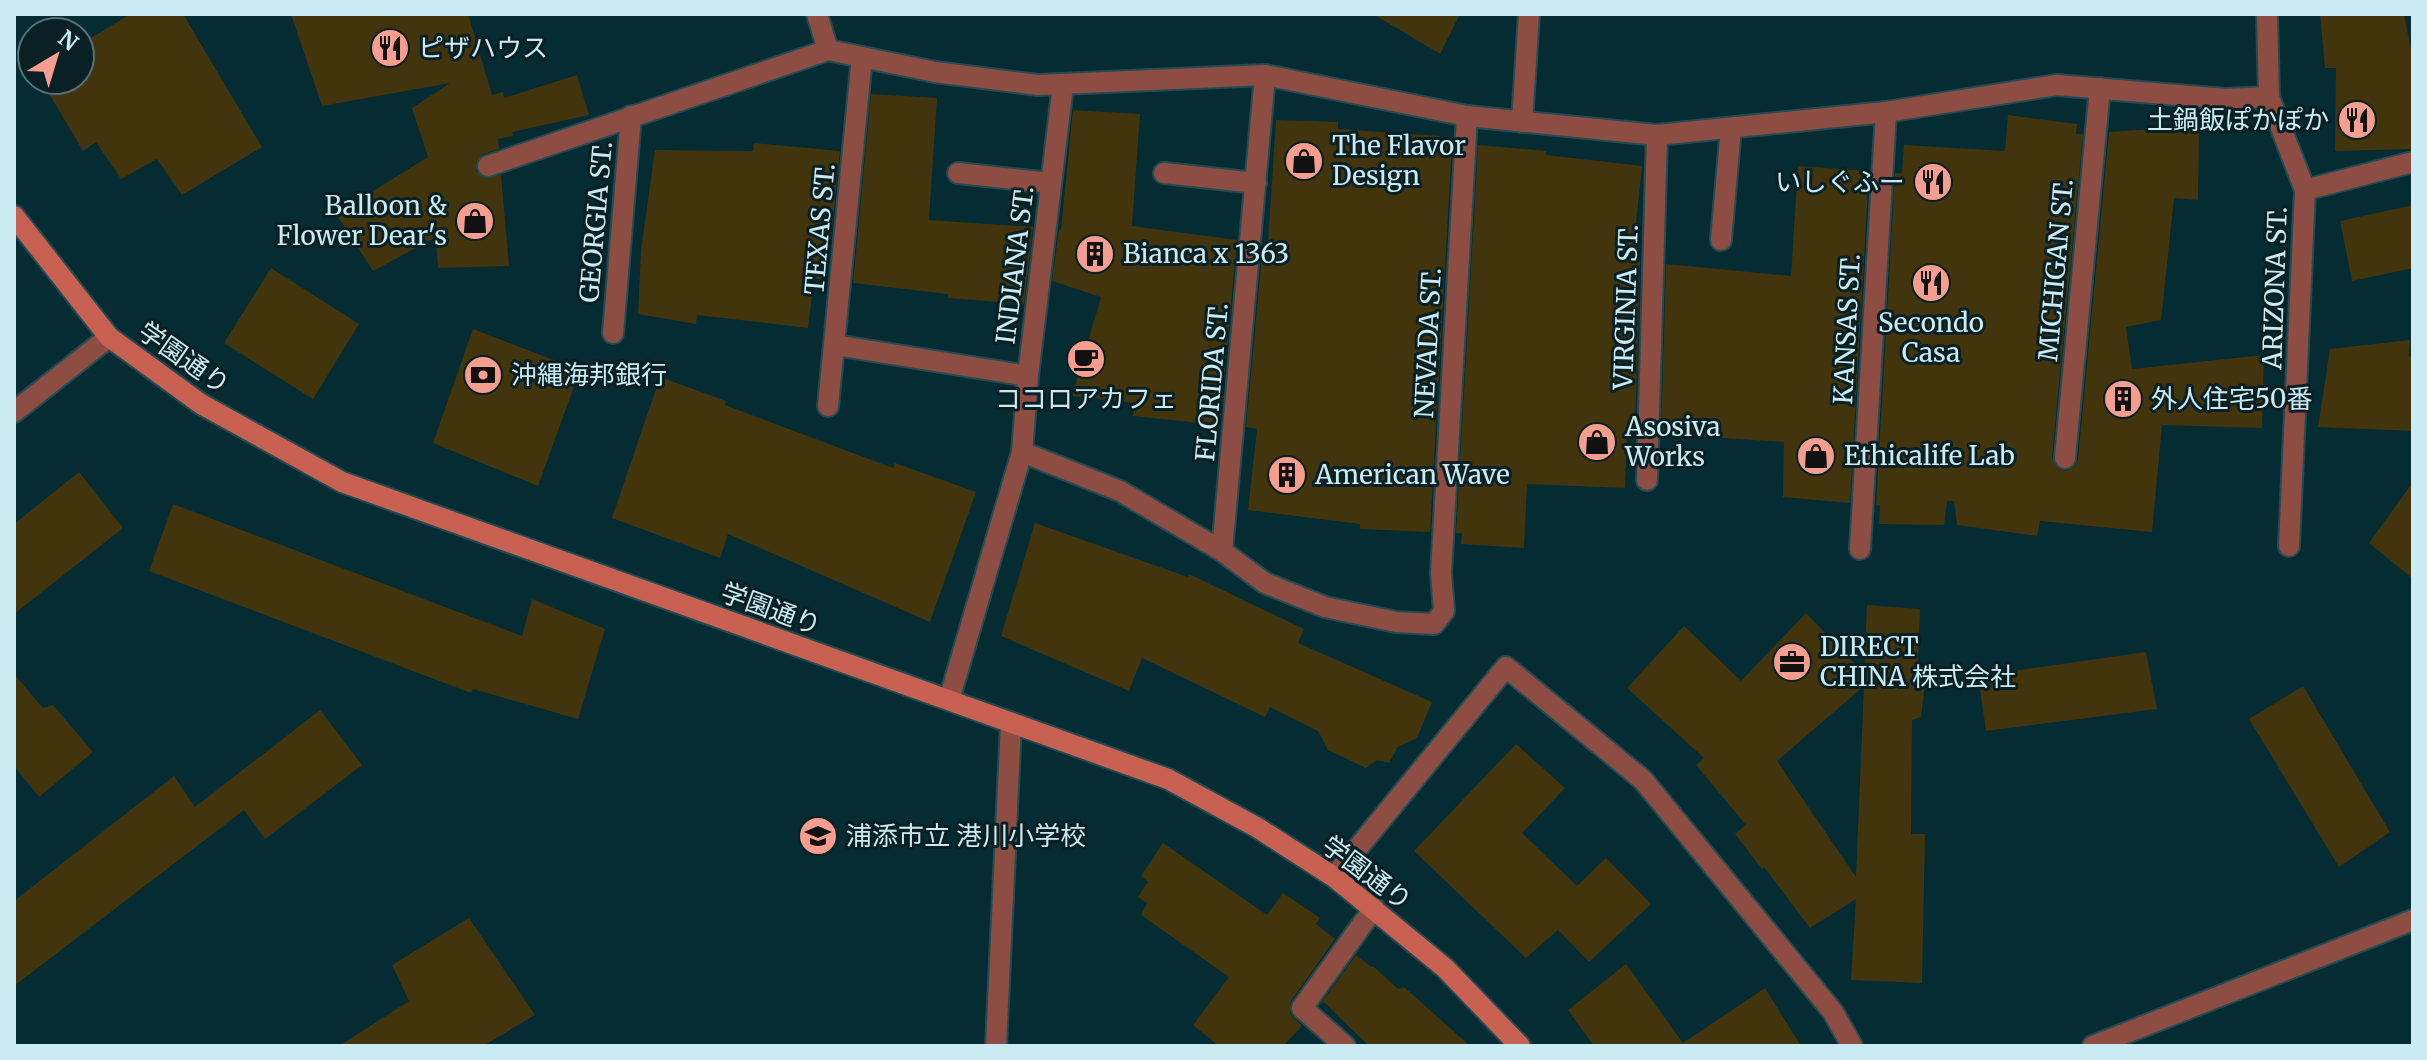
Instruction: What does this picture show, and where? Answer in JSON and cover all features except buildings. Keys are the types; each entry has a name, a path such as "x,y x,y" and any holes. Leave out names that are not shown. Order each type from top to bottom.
{"street":[{"path":"817,14 828,50"},
{"path":"1522,122 1529,14"},
{"path":"2267,14 2269,97 2305,190"},
{"path":"488,166 828,50 935,72 1038,85 1265,75 1467,116 1657,135 1886,112 2057,85 2225,99 2269,97"},
{"name":"TEXAS ST.","path":"828,406 862,57"},
{"name":"FLORIDA ST.","path":"1222,551 1265,75"},
{"name":"INDIANA ST.","path":"949,700 1022,452 1028,376 1063,85"},
{"name":"MICHIGAN ST.","path":"2065,458 2100,88"},
{"name":"KANSAS ST.","path":"1860,549 1886,112"},
{"name":"GEORGIA ST.","path":"613,333 631,116"},
{"name":"NEVADA ST.","path":"1222,551 1265,583 1325,607 1396,622 1434,624 1444,611 1441,573 1467,116"},
{"path":"1721,240 1731,128"},
{"name":"VIRGINIA ST.","path":"1647,480 1657,135"},
{"name":"ARIZONA ST.","path":"2289,546 2305,190 2413,162"},
{"path":"958,173 1051,183"},
{"path":"1164,173 1256,183"},
{"name":"学園通り","path":"14,216 109,337 201,404 342,482 1168,779 1258,828 1334,877 1445,968 1509,1031 1520,1046"},
{"path":"14,412 109,337"},
{"path":"835,345 1028,376"},
{"path":"1022,452 1120,491 1222,551"},
{"path":"1334,877 1506,667 1643,780 1833,1012 1852,1046"},
{"path":"996,1046 1011,723"},
{"path":"1345,1046 1302,1008 1374,908"},
{"path":"2093,1046 2413,920"}],"place":[{"name":"ピザハウス","path":"390,48"},
{"name":"土鍋飯ぽかぽか","path":"2357,120"},
{"name":"The Flavor Design","path":"1304,161"},
{"name":"いしぐふー","path":"1933,182"},
{"name":"Balloon & Flower Dear's","path":"475,221"},
{"name":"Bianca x 1363","path":"1095,254"},
{"name":"Secondo Casa","path":"1931,283"},
{"name":"ココロアカフェ","path":"1086,359"},
{"name":"沖縄海邦銀行","path":"483,375"},
{"name":"外人住宅50番","path":"2123,399"},
{"name":"Asosiva Works","path":"1597,442"},
{"name":"Ethicalife Lab","path":"1816,456"},
{"name":"American Wave","path":"1287,475"},
{"name":"DIRECT CHINA 株式会社","path":"1792,662"},
{"name":"浦添市立 港川小学校","path":"818,836"}]}
